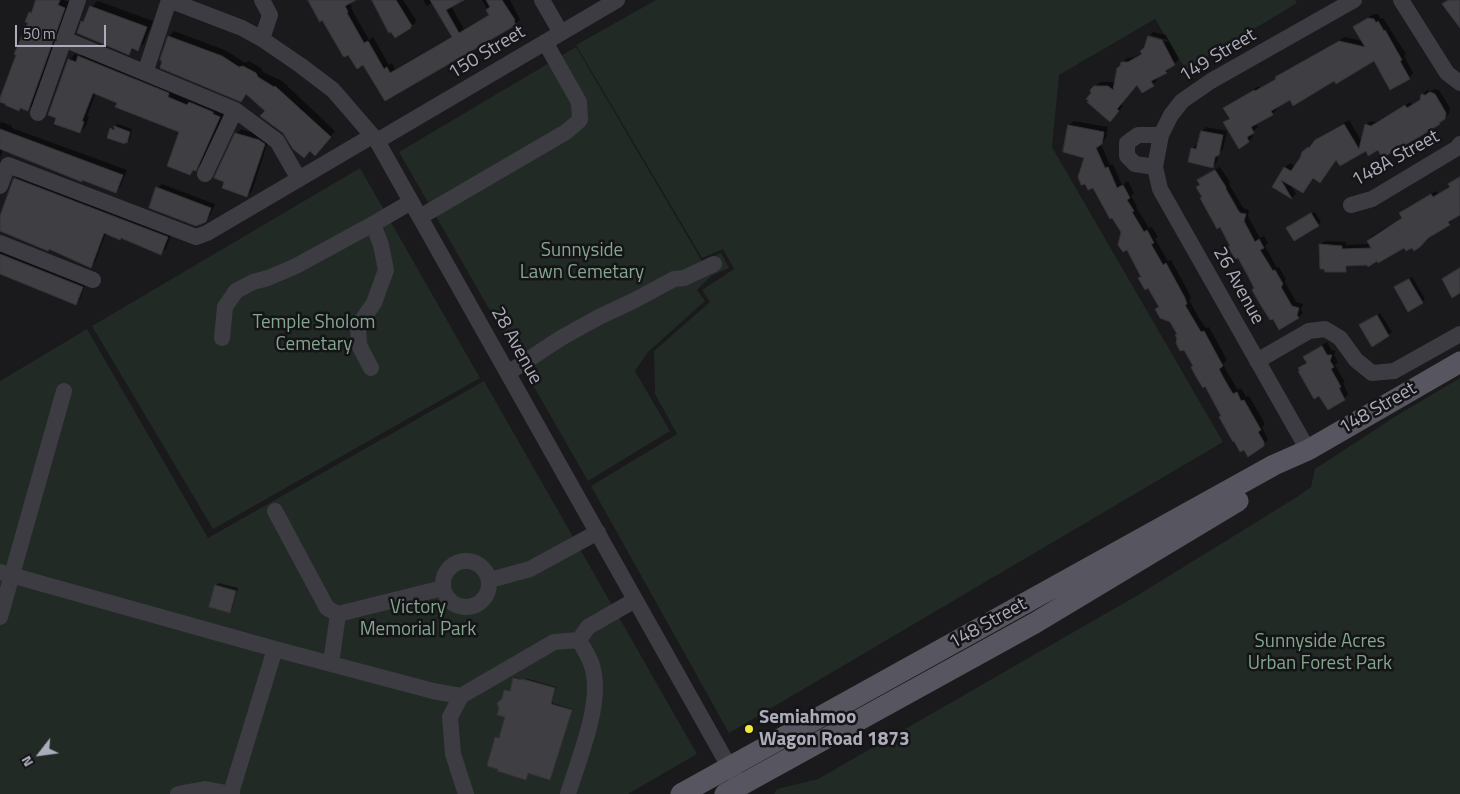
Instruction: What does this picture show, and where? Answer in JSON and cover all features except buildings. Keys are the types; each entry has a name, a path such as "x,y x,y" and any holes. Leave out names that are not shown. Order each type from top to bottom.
{"main road":[{"name":"148 Street","path":"681,794 1274,465 1302,453 1460,362"},
{"name":"148 Street","path":"737,791 1035,623 1245,497 1302,453"}],"street":[{"path":"38,113 78,0"},
{"path":"145,73 169,0"},
{"name":"28 Avenue","path":"169,0 242,28 262,39 332,90 374,138 729,766 737,791"},
{"path":"262,0 270,15 262,39"},
{"path":"542,0 561,32"},
{"name":"150 Street","path":"0,186 8,166 196,237 207,234 617,0"},
{"name":"149 Street","path":"1161,135 1171,115 1182,101 1204,86 1354,0"},
{"path":"1401,0 1447,73 1460,83"},
{"path":"64,39 235,110 277,142 299,180"},
{"path":"420,217 566,132 580,120 580,102 545,42"},
{"path":"205,174 235,110"},
{"path":"1155,167 1135,164 1127,156 1127,143 1138,135 1161,135"},
{"name":"26 Avenue","path":"1161,135 1155,167 1160,189 1257,361 1302,453"},
{"name":"148A Street","path":"1350,206 1372,198 1457,148 1460,144"},
{"path":"222,338 225,308 236,291 253,282 296,266 411,202"},
{"path":"371,368 359,346 358,326 374,304 386,270 381,245 373,224"},
{"path":"0,243 93,280"},
{"path":"508,373 561,338 599,317 674,279 684,278 714,264"},
{"path":"1257,361 1310,332 1325,329 1340,338 1356,360 1372,373 1394,371 1460,334"},
{"path":"0,616 6,574 64,391"},
{"path":"275,511 327,608 338,614 443,588"},
{"path":"490,580 530,569 598,532"},
{"path":"460,561 476,562 482,566 490,580 487,595 482,601 469,607 454,604 443,588 447,570 460,561"},
{"path":"6,574 275,649 434,691 462,696"},
{"path":"579,640 588,627 635,600"},
{"path":"331,663 338,614"},
{"path":"450,717 462,696 554,642 579,640"},
{"path":"568,794 588,732 596,690 594,673 589,658 579,640"},
{"path":"178,794 206,789 231,794 275,649"},
{"path":"434,691 450,717 453,754 466,794"}],"green space":[{"path":"656,0 1295,0 1297,3 1186,70 1155,19 1059,75 1052,147 1223,442 729,733 591,486 677,434 655,394 654,351 710,302 702,290 734,269 723,249 702,258 576,45"},
{"name":"Sunnyside Lawn Cemetary","path":"576,47 702,261 721,253 729,268 711,276 697,290 705,301 647,353 635,371 670,431 588,481 399,152"},
{"name":"Temple Sholom Cemetary","path":"360,168 480,378 213,529 92,326"},
{"name":"Victory Memorial Park","path":"87,329 208,538 484,381 697,754 628,794 0,794 0,381"},
{"name":"Sunnyside Acres Urban Forest Park","path":"1460,378 1460,794 774,794 777,789 818,779 1138,595 1297,497 1311,487 1315,469 1396,416"}],"place":[{"name":"Semiahmoo Wagon Road 1873","path":"749,729"}]}
